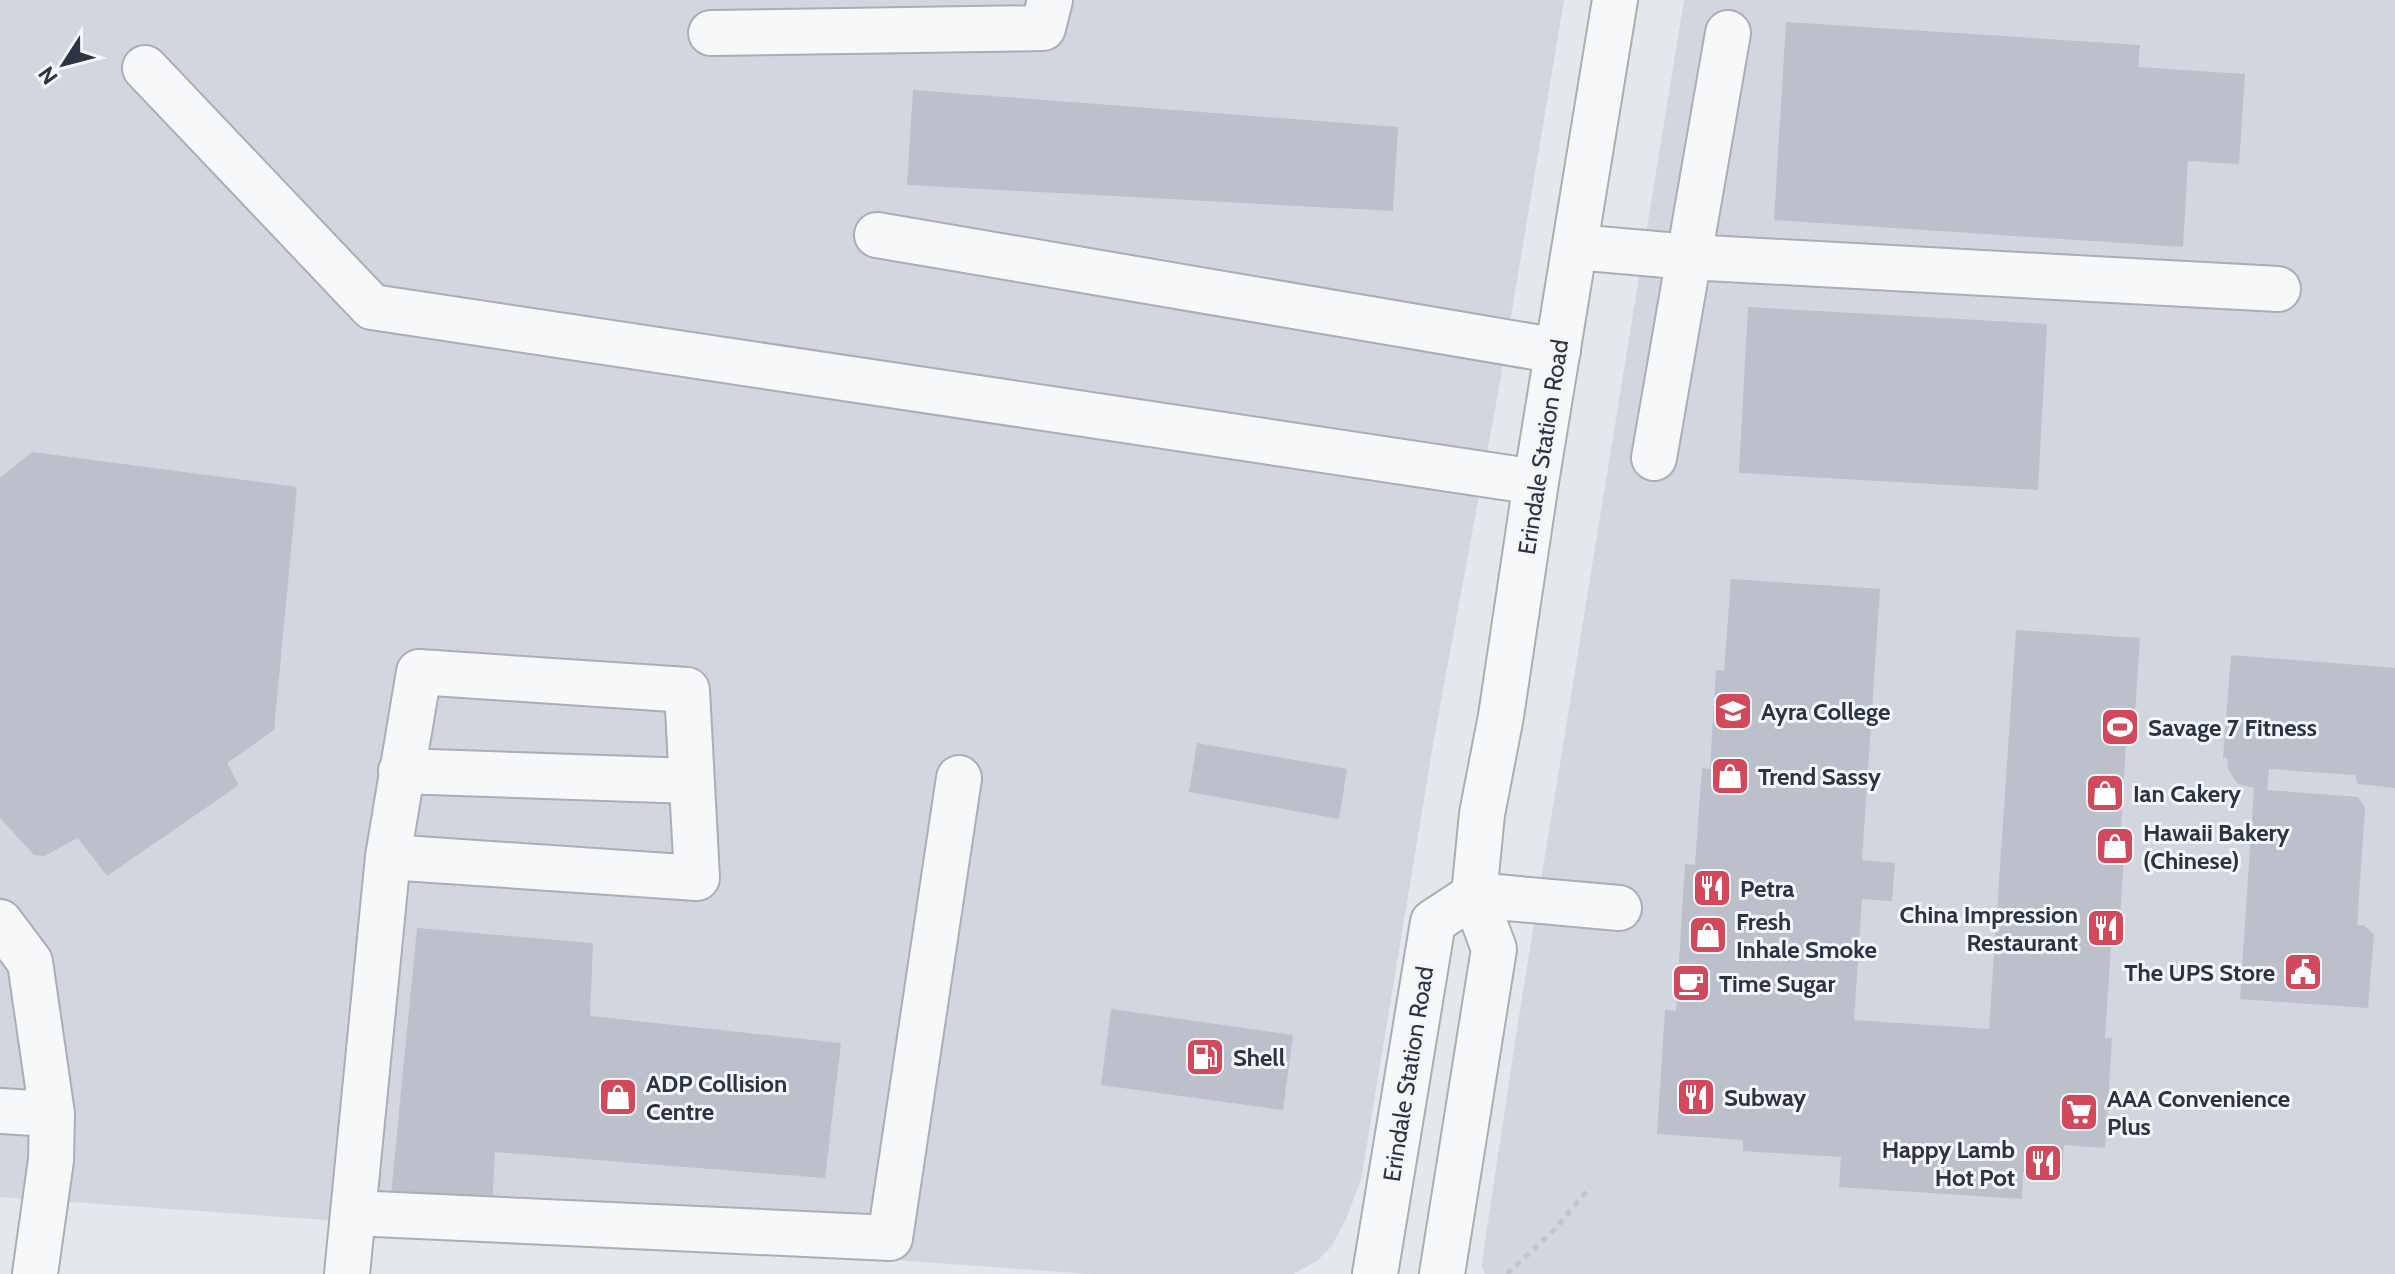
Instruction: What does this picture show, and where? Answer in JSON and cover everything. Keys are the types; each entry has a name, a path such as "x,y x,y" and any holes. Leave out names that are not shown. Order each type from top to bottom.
{"street":[{"path":"711,33 1043,28 1050,0"},
{"name":"Erindale Station Road","path":"1442,1274 1494,949 1474,895 1482,814 1501,716 1615,0"},
{"path":"1654,458 1728,33"},
{"path":"145,68 372,307 1536,482"},
{"path":"877,235 1558,351"},
{"path":"1576,247 1689,257 2278,289"},
{"path":"347,1274 388,857 419,672 687,690 697,878 388,857"},
{"path":"401,771 692,781"},
{"path":"353,1213 890,1238 959,778"},
{"path":"1474,895 1619,908"},
{"name":"Erindale Station Road","path":"1375,1274 1433,922 1474,895"},
{"path":"0,922 30,962 52,1114 51,1160 35,1274"},
{"path":"0,1111 52,1114"}],"path":[{"path":"1507,1274 1553,1231 1590,1187"}],"shaded area":[{"path":"0,0 1564,0 1500,382 1434,739 1361,1180 1331,1247 1317,1261 1293,1274 1092,1274 0,1197"},
{"path":"1684,0 2395,0 2395,1274 1485,1274 1482,1266 1484,1248 1519,1016"}],"building":[{"path":"1786,22 2140,45 2138,67 2245,74 2239,164 2188,161 2183,247 1774,220"},
{"path":"913,90 1398,127 1393,211 907,185"},
{"path":"1748,307 2047,324 2038,490 1739,473"},
{"path":"32,452 297,487 274,730 227,763 239,785 107,876 78,838 44,856 34,855 0,818 0,478"},
{"path":"1731,579 1880,589 1862,860 1895,863 1892,901 1862,899 1854,1020 1989,1029 2016,630 2140,638 2133,743 2126,743 2121,827 2126,828 2120,918 2113,917 2105,1038 2112,1038 2105,1148 2064,1145 2062,1175 2023,1172 2022,1199 1839,1187 1841,1157 1743,1151 1743,1140 1657,1134 1665,1010 1676,1011 1685,864 1695,865 1702,768 1710,769 1716,670 1724,671"},
{"path":"2231,655 2395,668 2395,788 2358,784 2355,775 2269,769 2267,790 2358,797 2365,808 2357,925 2363,925 2374,934 2368,1008 2240,999 2254,788 2238,784 2228,769 2227,758 2223,758"},
{"path":"1197,743 1347,769 1339,819 1189,792"},
{"name":"ADP Collision Centre","path":"417,928 593,943 590,1016 841,1043 825,1178 495,1152 492,1206 390,1204"},
{"path":"1111,1009 1293,1035 1283,1110 1101,1085"}],"place":[{"name":"Ayra College","path":"1733,711"},
{"name":"Savage 7 Fitness","path":"2120,727"},
{"name":"Trend Sassy","path":"1730,776"},
{"name":"Ian Cakery","path":"2105,793"},
{"name":"Hawaii Bakery (Chinese)","path":"2115,846"},
{"name":"Petra","path":"1712,888"},
{"name":"China Impression Restaurant","path":"2106,928"},
{"name":"Fresh Inhale Smoke","path":"1708,935"},
{"name":"The UPS Store","path":"2303,972"},
{"name":"Time Sugar","path":"1691,983"},
{"name":"Shell","path":"1205,1057"},
{"name":"ADP Collision Centre","path":"618,1097"},
{"name":"Subway","path":"1696,1097"},
{"name":"AAA Convenience Plus","path":"2079,1112"},
{"name":"Happy Lamb Hot Pot","path":"2043,1163"}]}
